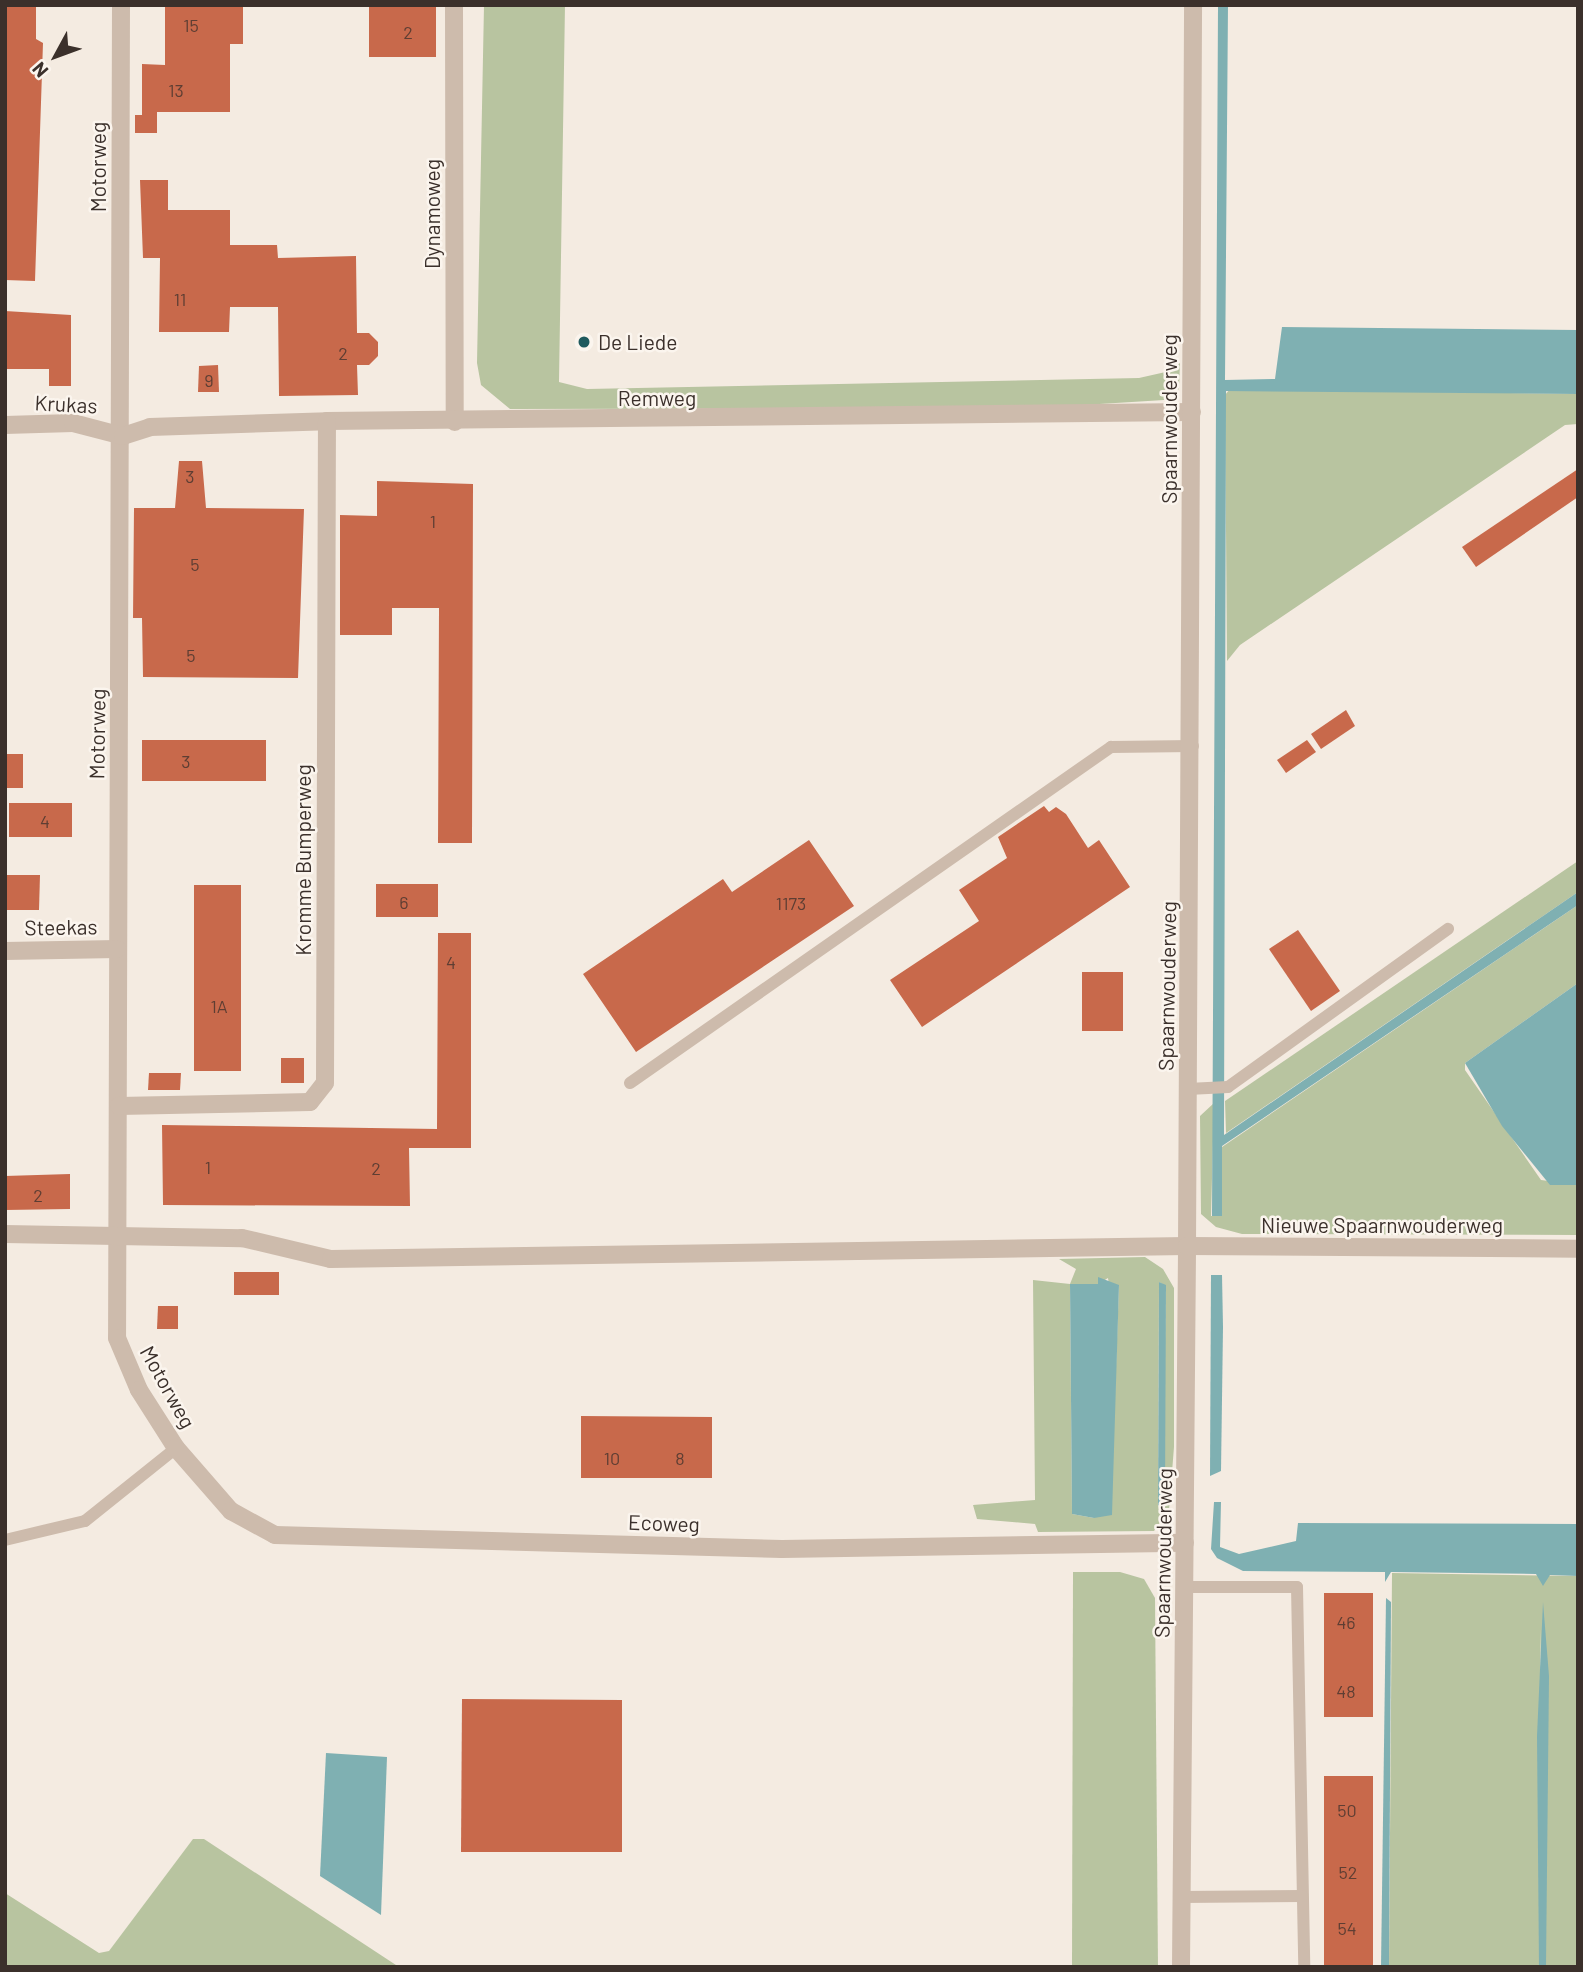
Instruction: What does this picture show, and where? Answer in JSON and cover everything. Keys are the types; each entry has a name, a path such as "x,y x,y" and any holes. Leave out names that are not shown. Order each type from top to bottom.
{"street":[{"name":"Motorweg","path":"121,5 123,436 117,949 119,1106 115,1232 117,1338 139,1390 176,1448"},
{"name":"Dynamoweg","path":"454,5 455,422"},
{"name":"Spaarnwouderweg","path":"1181,1967 1193,746 1193,5"},
{"name":"Remweg","path":"123,436 150,427 327,421 499,422 1192,412"},
{"name":"Kromme Bumperweg","path":"119,1106 310,1102 325,1083 327,421"},
{"name":"Krukas","path":"5,425 73,423 123,436"},
{"name":"Steekas","path":"5,951 117,949"},
{"name":"Nieuwe Spaarnwouderweg","path":"5,1234 115,1232 242,1238 331,1259 1187,1246 1578,1249"},
{"name":"Ecoweg","path":"176,1448 231,1511 275,1535 782,1549 1185,1543"}],"lane":[{"path":"630,1083 1111,747 1193,746"},
{"path":"1188,1089 1228,1087 1448,929"},
{"path":"5,1540 85,1521 176,1448"},
{"path":"1185,1587 1297,1587 1304,1967"},
{"path":"1181,1897 1302,1896"}],"green space":[{"path":"484,5 565,5 559,382 587,389 1139,378 1170,371 1180,363 1179,389 1164,400 1035,408 510,409 481,385 477,363"},
{"path":"1230,389 1578,394 1578,424 1565,425 1240,645 1227,661 1225,395"},
{"path":"1578,861 1578,892 1226,1133 1225,1101"},
{"path":"1578,905 1578,983 1465,1063 1465,1070 1541,1180 1578,1185 1578,1235 1242,1234 1216,1227 1201,1214 1200,1116 1214,1103 1211,1216 1221,1216 1222,1147"},
{"path":"1145,1257 1163,1269 1174,1288 1174,1447 1169,1510 1162,1506 1166,1286 1159,1282 1158,1506 1166,1514 1154,1531 1038,1532 1035,1524 977,1519 973,1505 1035,1500 1033,1280 1070,1284 1076,1269 1059,1259","holes":["1108,1278 1109,1285 1119,1285 1115,1393 1094,1518 1072,1514 1070,1284 1098,1284"]},
{"path":"1073,1572 1120,1572 1144,1579 1155,1598 1158,1967 1072,1967"},
{"path":"1392,1573 1578,1576 1578,1967 1546,1967 1540,1628 1540,1967 1389,1967"},
{"path":"193,1839 204,1839 399,1967 5,1967 5,1893 99,1953 109,1951"}],"water":[{"path":"1218,5 1228,5 1225,380 1275,379 1282,327 1578,330 1578,394 1226,391 1224,1135 1578,892 1578,905 1222,1146 1222,1216 1212,1216"},
{"path":"1578,983 1578,1185 1550,1185 1502,1126 1465,1063"},
{"path":"1211,1275 1222,1275 1223,1327 1221,1471 1210,1476"},
{"path":"1098,1277 1119,1285 1112,1515 1094,1518 1072,1514 1070,1284 1098,1284"},
{"path":"1159,1282 1166,1285 1165,1496 1158,1506"},
{"path":"1214,1502 1221,1502 1220,1547 1239,1554 1296,1541 1298,1523 1578,1524 1578,1576 1550,1575 1543,1586 1536,1574 1391,1572 1385,1582 1385,1572 1243,1571 1217,1558 1211,1549"},
{"path":"1386,1598 1391,1602 1389,1967 1381,1967"},
{"path":"1543,1602 1549,1676 1546,1967 1539,1967 1537,1736"},
{"path":"326,1753 387,1757 381,1915 320,1876"}],"building":[{"path":"5,5 36,5 36,39 43,43 35,281 5,280"},
{"path":"165,5 243,6 243,44 230,44 230,112 157,112 157,133 135,133 135,115 142,115 142,64 165,65"},
{"path":"369,5 436,5 436,57 369,57"},
{"path":"140,180 168,180 168,210 230,210 230,245 277,245 278,258 356,256 357,333 369,333 378,342 378,356 369,365 357,365 358,395 279,396 278,307 230,307 229,332 159,332 160,258 143,258"},
{"path":"5,311 71,315 71,386 49,386 49,369 5,369"},
{"path":"218,365 219,392 198,392 199,366"},
{"path":"179,461 202,461 206,508 304,509 298,678 143,677 142,618 133,618 134,508 175,508"},
{"path":"1578,469 1578,497 1476,567 1462,547"},
{"path":"377,481 473,484 472,843 438,843 439,608 392,608 392,635 340,635 340,515 377,516"},
{"path":"1346,710 1355,726 1321,749 1311,734"},
{"path":"142,740 266,740 266,781 142,781"},
{"path":"1307,740 1316,752 1286,773 1277,760"},
{"path":"5,754 23,754 23,788 5,788"},
{"path":"9,803 72,803 72,837 9,837"},
{"path":"1044,806 1049,812 1056,807 1066,814 1088,848 1099,840 1130,887 922,1027 890,980 979,921 959,890 1007,858 998,837"},
{"path":"809,840 854,906 636,1052 583,974 723,879 732,892"},
{"path":"5,875 40,875 39,910 5,910"},
{"path":"376,884 438,884 438,917 376,917"},
{"path":"194,885 241,885 241,1071 194,1071"},
{"path":"1298,930 1340,991 1311,1011 1269,949"},
{"path":"438,933 471,933 471,1148 409,1148 410,1206 163,1205 162,1125 437,1129"},
{"path":"1082,972 1123,972 1123,1031 1082,1031"},
{"path":"281,1058 304,1058 304,1083 281,1083"},
{"path":"149,1073 181,1073 180,1090 148,1090"},
{"path":"70,1174 70,1209 5,1210 5,1176"},
{"path":"234,1272 279,1272 279,1295 234,1295"},
{"path":"158,1306 178,1306 178,1329 157,1329"},
{"path":"581,1416 712,1417 712,1478 581,1478"},
{"path":"1324,1593 1373,1593 1373,1717 1324,1717"},
{"path":"462,1699 622,1700 622,1852 461,1852"},
{"path":"1324,1776 1373,1776 1373,1967 1324,1967"}],"place":[{"name":"De Liede","path":"584,342"}]}
